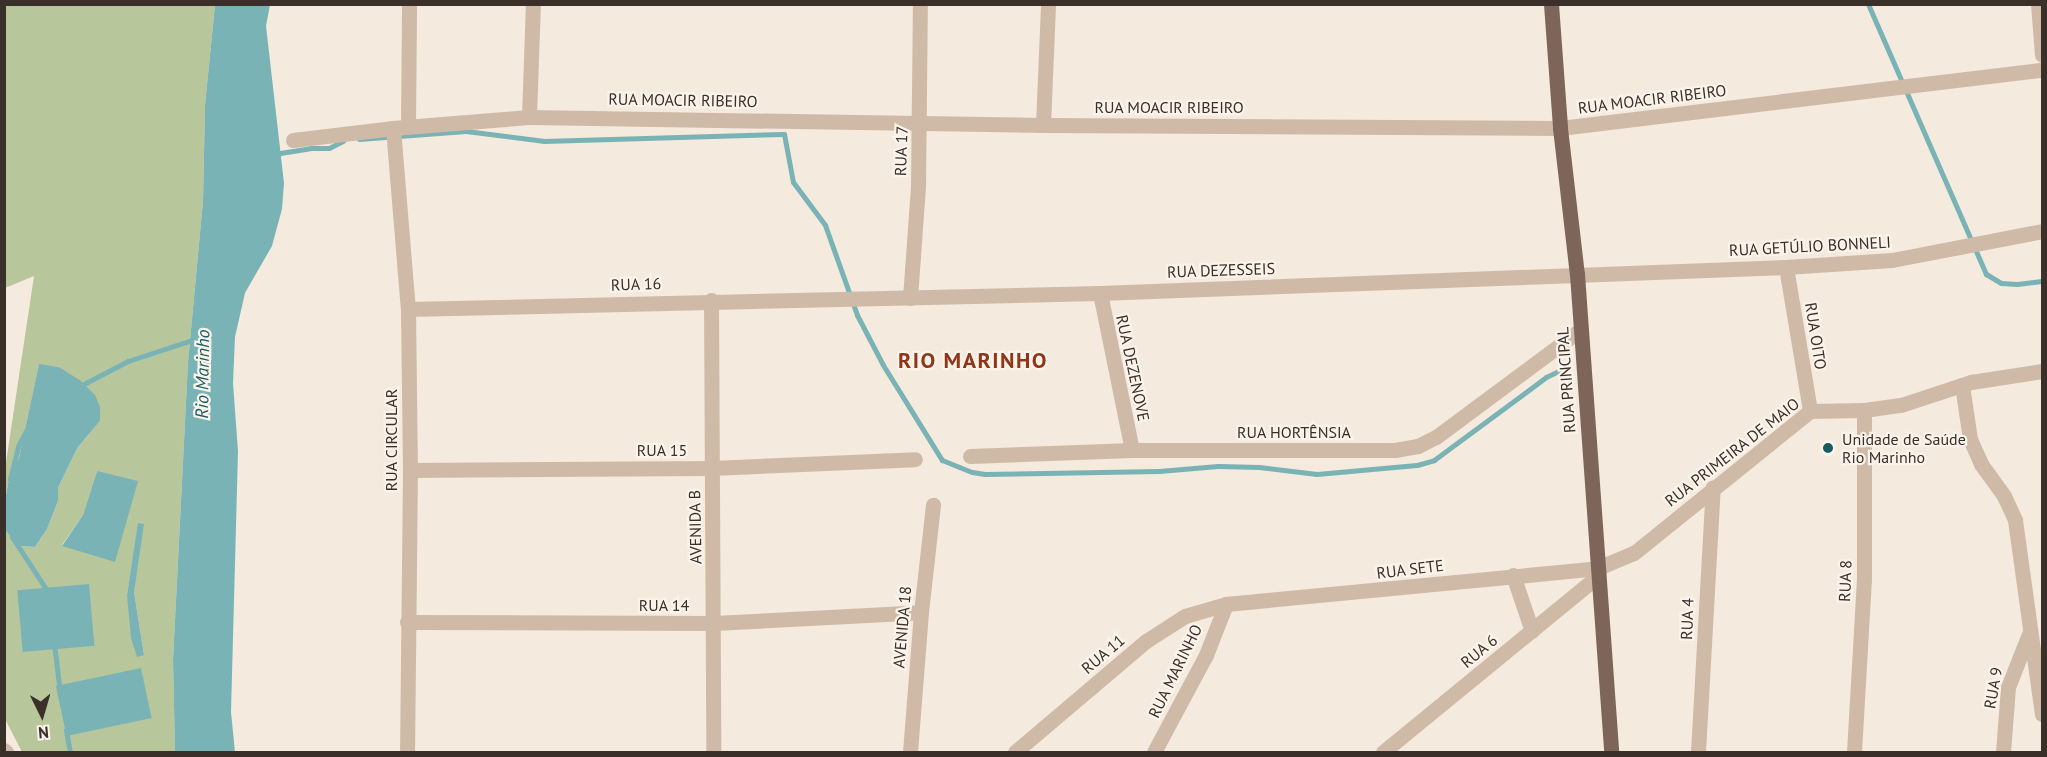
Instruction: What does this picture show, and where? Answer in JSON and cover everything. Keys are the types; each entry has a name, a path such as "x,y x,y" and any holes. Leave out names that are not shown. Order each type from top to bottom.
{"main road":[{"name":"RUA PRINCIPAL","path":"1551,4 1560,128 1577,274 1611,753"}],"street":[{"name":"RUA CIRCULAR","path":"407,753 410,470 408,309 397,134 409,4"},
{"path":"529,117 533,4"},
{"name":"RUA 17","path":"910,298 920,121 920,4"},
{"path":"1043,125 1048,4"},
{"path":"2038,4 2043,55"},
{"name":"RUA MOACIR RIBEIRO","path":"293,140 397,134 529,117 920,121 1043,125 1560,128 2043,70"},
{"name":"RUA GETÚLIO BONNELI","path":"1577,274 1786,267 1892,260 2043,231"},
{"name":"RUA OITO","path":"1786,267 1810,411"},
{"name":"RUA DEZESSEIS","path":"866,300 1577,274"},
{"name":"RUA DEZENOVE","path":"1100,293 1132,450"},
{"name":"RUA 16","path":"408,309 711,300 866,300"},
{"name":"AVENIDA B","path":"711,300 713,753"},
{"name":"RUA HORTÊNSIA","path":"970,456 1132,450 1395,450 1418,446 1436,437 1580,330"},
{"name":"RUA PRIMEIRA DE MAIO","path":"1598,572 1634,553 1810,411 1864,410 1901,405 1962,385 2004,375 2043,371"},
{"path":"1962,385 1970,439 1981,464 2004,496 2015,520 2029,634 2043,714"},
{"name":"RUA 8","path":"1854,753 1864,580 1864,410"},
{"name":"RUA 15","path":"410,470 712,468 915,459"},
{"name":"RUA 4","path":"1698,753 1713,487"},
{"name":"AVENIDA 18","path":"910,753 921,612 933,505"},
{"name":"RUA SETE","path":"1226,604 1369,592 1512,575 1598,572"},
{"name":"RUA 6","path":"1390,750 1532,631 1598,572"},
{"path":"1512,575 1532,631"},
{"name":"RUA 11","path":"1015,753 1162,628 1185,616 1226,604"},
{"name":"RUA MARINHO","path":"1154,753 1206,655 1226,604"},
{"name":"RUA 14","path":"407,622 714,623 921,612"},
{"name":"RUA 9","path":"2003,753 2008,687 2029,634"}],"green space":[{"path":"5,5 215,5 205,105 203,201 188,362 173,660 175,752 22,752 5,719 5,530 19,546 35,547 47,529 58,501 58,488 78,447 100,421 59,367 39,365 19,458 9,478 5,501 5,469 34,276 5,288","holes":["97,471 115,561 62,545 83,515","139,523 134,592 144,655 127,595"]}],"water":[{"name":"Rio Marinho","path":"215,5 270,5 266,26 284,183 282,209 272,246 245,293 235,337 233,383 238,451 231,712 235,752 175,752 173,660 188,362 203,201 205,105"},
{"path":"39,364 59,367 81,381 95,395 100,407 100,421 78,447 67,469 58,488 58,501 47,529 35,547 19,546 5,530 5,501 9,478 19,458"},
{"path":"97,471 138,481 115,562 62,546 83,515"},
{"path":"138,523 144,524 134,592 144,655 137,657 131,638 127,595"},
{"path":"89,584 94,646 23,652 17,590"},
{"path":"141,668 152,718 67,736 56,686"}],"waterway":[{"path":"1868,4 1986,274 2001,283 2042,281"},
{"path":"359,139 466,131 544,141 784,134 793,182 825,225 857,315 883,365 942,460 972,472 985,474 1159,471 1218,466 1259,467 1317,474 1417,465 1434,460 1546,377 1559,371"},
{"path":"274,154 312,148 329,148 343,141"},
{"name":"Rio Marinho","path":"80,386 128,361 195,339"},
{"path":"10,479 18,446 30,423"},
{"path":"12,537 48,592"},
{"path":"54,644 60,692"},
{"path":"66,730 70,752"}],"place":[{"name":"Unidade de Saúde Rio Marinho","path":"1828,448"}],"district":[{"name":"RIO MARINHO","path":"973,361"}]}
